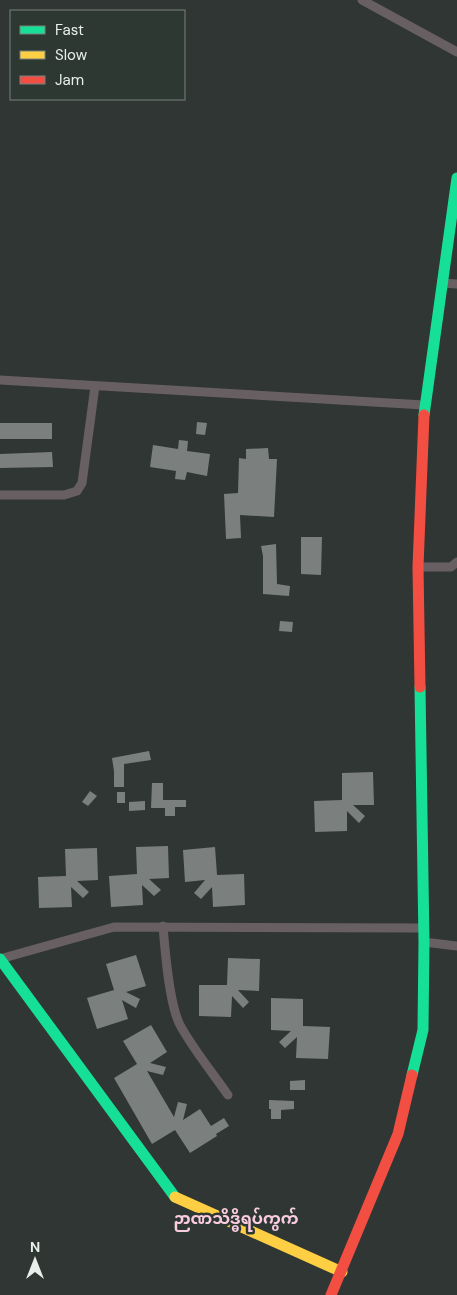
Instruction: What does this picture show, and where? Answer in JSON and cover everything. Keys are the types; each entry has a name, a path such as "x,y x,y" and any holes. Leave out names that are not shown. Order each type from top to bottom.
{"street":[{"path":"362,0 457,52"},
{"path":"331,1295 398,1134 423,1030 424,942 418,567 424,405 457,178"},
{"path":"442,283 457,284"},
{"path":"0,380 424,405"},
{"path":"0,495 64,495 77,491 82,483 95,386"},
{"path":"418,567 450,567 457,562"},
{"path":"164,926 165,950 174,1008 179,1024 228,1095"},
{"path":"342,1272 175,1197 0,959 114,927 423,928"},
{"path":"424,942 457,946"}],"building":[{"path":"197,422 207,423 205,435 196,434"},
{"path":"0,423 52,423 52,439 0,439"},
{"path":"179,440 188,441 187,451 210,454 207,476 187,472 185,480 175,479 176,471 150,467 153,445 178,449"},
{"path":"268,448 269,459 277,459 274,517 240,515 241,538 226,539 224,494 238,493 239,458 246,459 246,449"},
{"path":"52,452 53,467 0,468 0,454"},
{"path":"301,537 322,537 321,575 301,574"},
{"path":"276,544 277,584 290,586 289,596 263,594 263,556 261,546"},
{"path":"280,621 293,622 292,632 279,631"},
{"path":"149,751 151,760 124,764 124,787 114,787 112,758"},
{"path":"373,772 374,805 353,805 365,816 359,823 347,811 347,831 315,832 314,801 342,800 342,773"},
{"path":"152,783 163,783 163,800 186,800 186,807 175,807 175,816 165,816 165,808 151,808"},
{"path":"90,791 97,796 88,806 82,802"},
{"path":"117,792 125,792 125,803 117,803"},
{"path":"145,801 145,810 129,811 129,802"},
{"path":"168,846 169,878 149,879 161,890 154,896 142,885 143,905 111,907 109,876 137,874 136,847"},
{"path":"215,847 217,875 244,874 245,905 213,907 212,887 201,899 194,893 205,880 185,882 183,850"},
{"path":"97,848 98,880 77,881 89,892 83,898 71,887 72,907 39,908 38,877 66,876 65,849"},
{"path":"136,955 146,986 126,992 140,999 136,1008 122,1000 128,1019 97,1029 87,998 114,990 106,964"},
{"path":"228,958 260,959 259,991 238,990 249,1002 243,1008 232,996 231,1017 199,1016 199,985 227,985"},
{"path":"271,998 303,999 303,1026 330,1027 328,1059 296,1058 297,1037 285,1048 279,1042 291,1031 271,1030"},
{"path":"151,1025 167,1052 150,1063 166,1067 163,1075 147,1071 174,1117 178,1102 187,1104 183,1120 200,1109 211,1126 224,1118 229,1126 190,1153 175,1130 152,1144 114,1078 137,1064 123,1041"},
{"path":"305,1080 305,1090 290,1090 290,1081"},
{"path":"269,1100 294,1101 294,1109 281,1110 281,1119 271,1119"}],"traffic: fast":[{"path":"424,415 457,178"},
{"path":"412,1075 423,1030 424,942 420,687"},
{"path":"0,959 175,1197"}],"traffic: slow":[{"path":"175,1197 342,1272"}],"traffic: jam":[{"path":"420,687 418,567 424,415"},
{"path":"331,1295 398,1134 412,1075"}],"district":[{"name":"ဉာဏသိဒ္ဓိရပ်ကွက်","path":"236,1218"}]}
